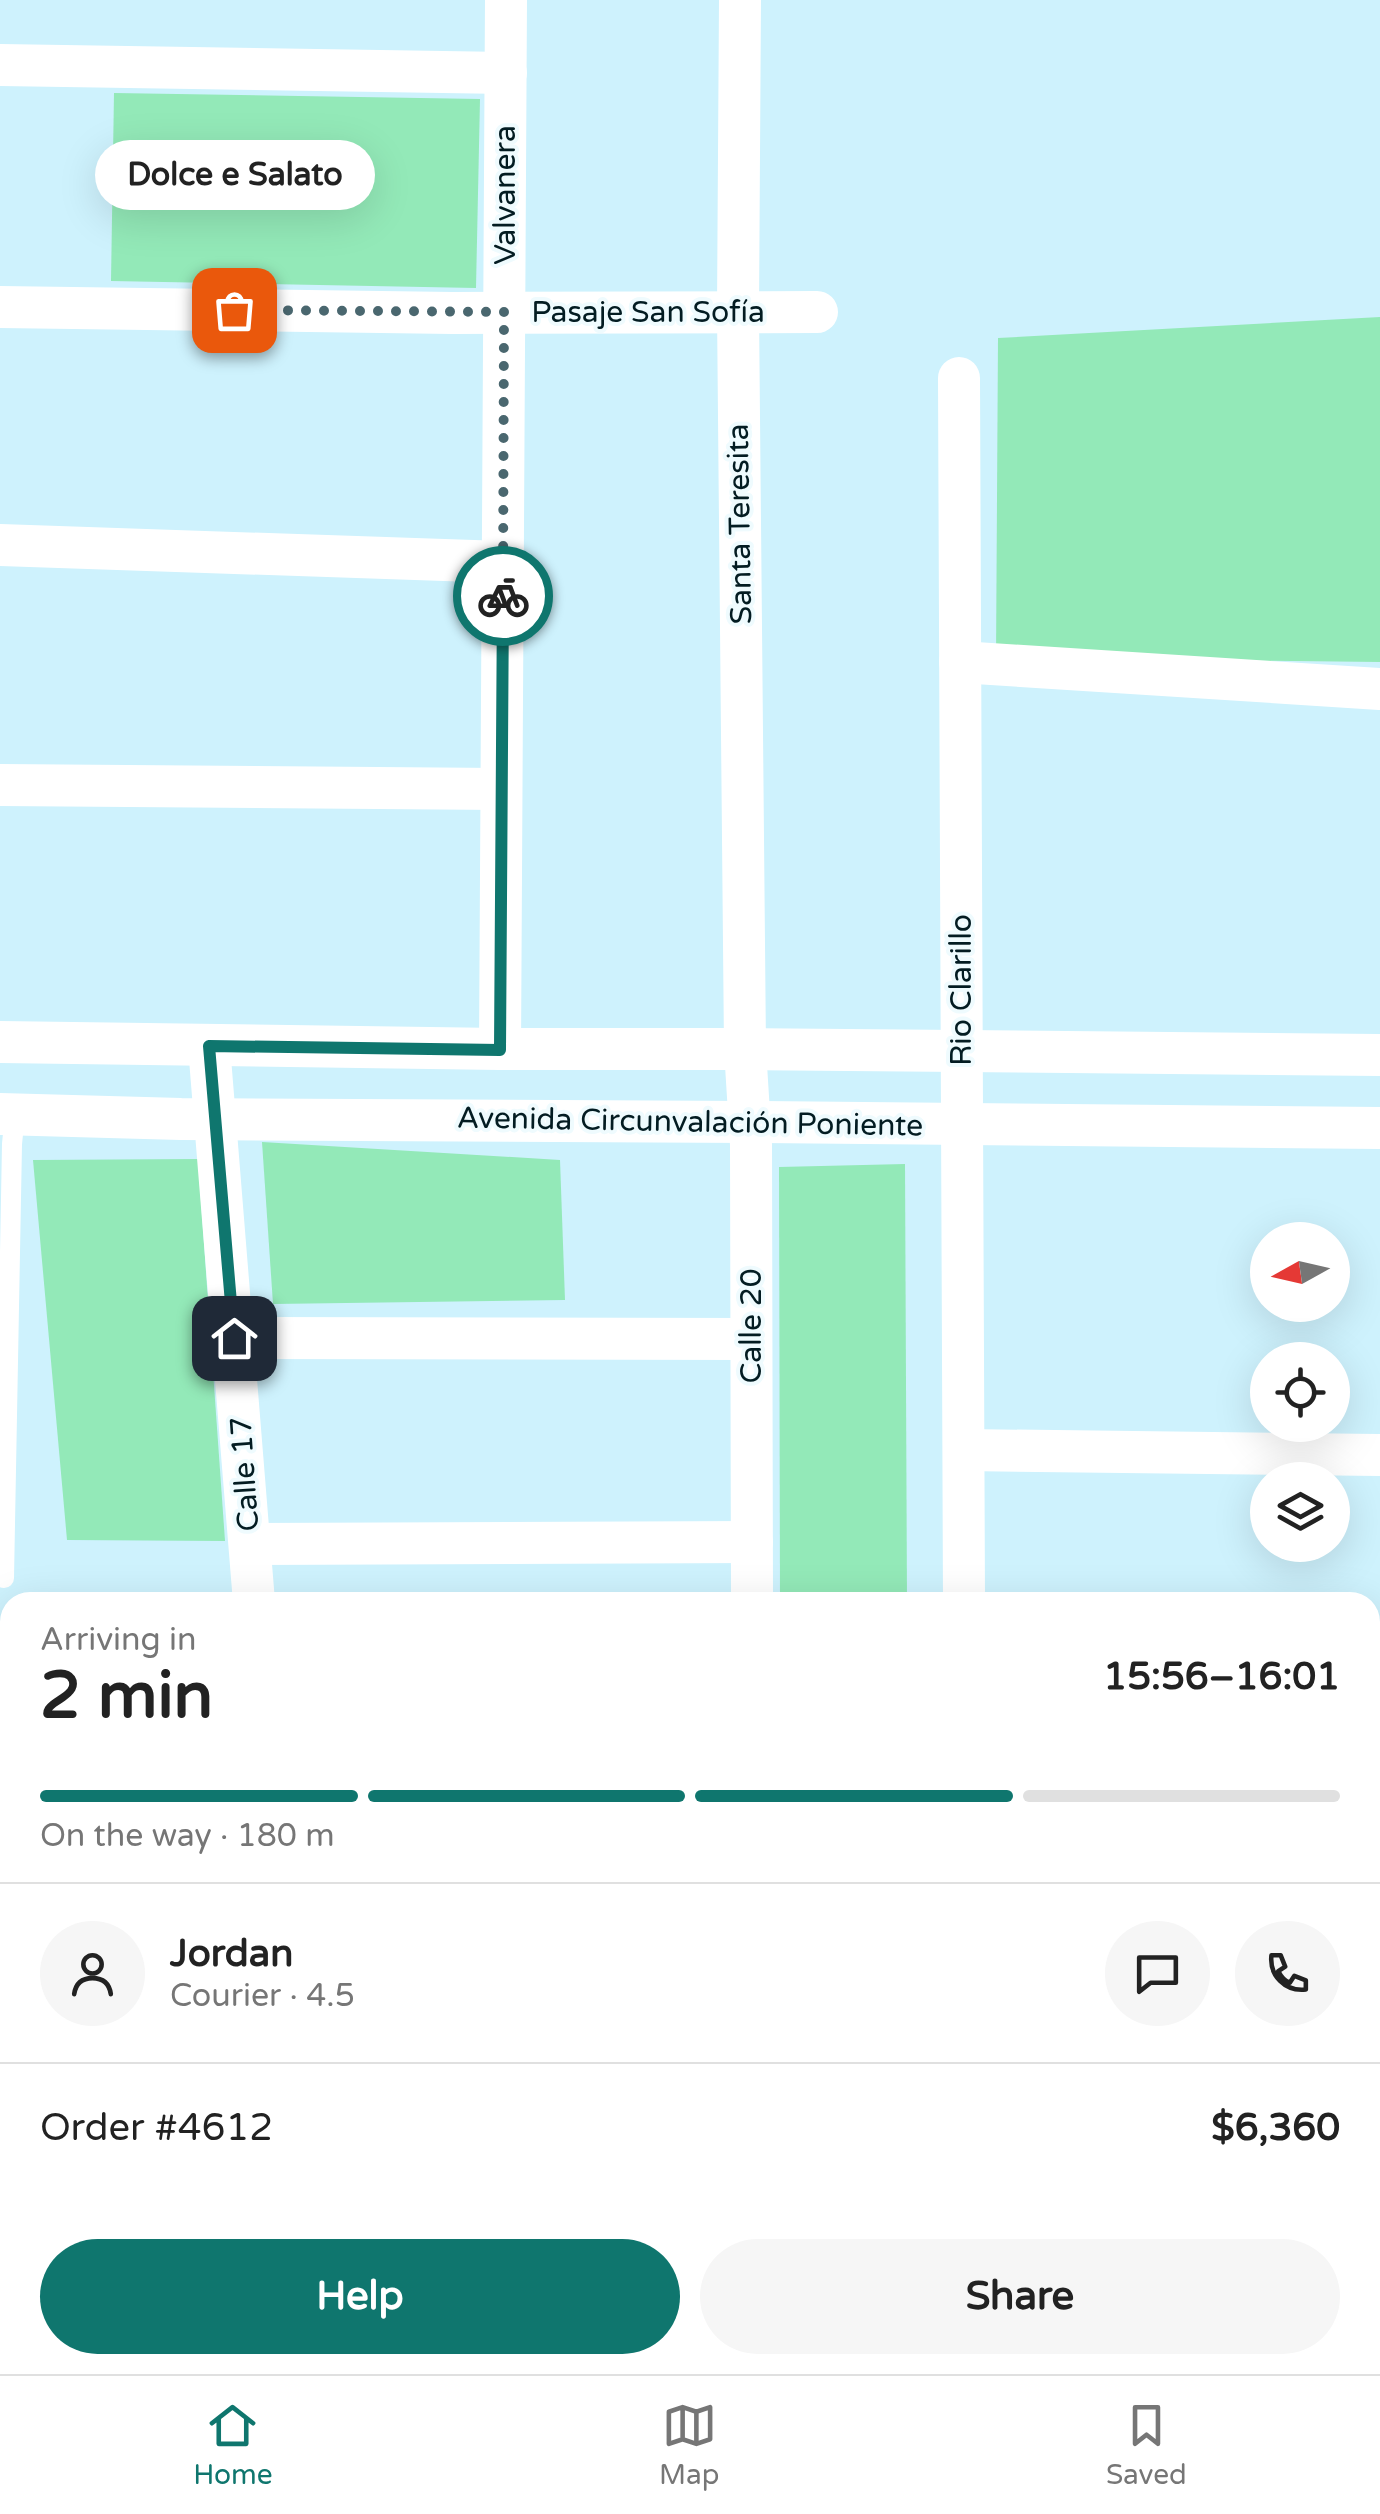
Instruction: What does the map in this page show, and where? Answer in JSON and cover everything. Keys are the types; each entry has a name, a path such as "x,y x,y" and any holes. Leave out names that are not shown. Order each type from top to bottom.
{"street":[{"name":"Valvanera","path":"500,1050 506,0"},
{"name":"Santa Teresita","path":"740,0 738,312 745,1049"},
{"path":"0,65 506,72"},
{"name":"Pasaje San Sofía","path":"0,307 816,312"},
{"name":"Rio Clarillo","path":"960,378 964,1592"},
{"path":"0,545 503,562"},
{"path":"960,662 1380,689"},
{"path":"0,785 501,789"},
{"path":"0,1042 500,1050 1380,1054"},
{"name":"Calle 17","path":"209,1046 253,1592"},
{"name":"Calle 20","path":"745,1049 750,1122 752,1592"},
{"name":"Avenida Circunvalación Poniente","path":"8,1114 1380,1128"},
{"path":"234,1338 751,1338"},
{"path":"964,1450 1380,1455"},
{"path":"250,1544 752,1542"}],"lane":[{"path":"4,1578 11,1164 8,1114"}],"green space":[{"path":"114,93 480,99 476,288 111,281"},
{"path":"1380,317 1380,662 996,658 998,338"},
{"path":"262,1142 560,1160 565,1300 273,1304"},
{"path":"198,1159 225,1541 67,1540 33,1160"},
{"path":"905,1164 907,1592 780,1592 779,1167"}],"way so far":[{"path":"234,310 504,312 503,596"}],"place":[{"name":"Dolce e Salato","path":"234,310"}],"route":[{"path":"234,1338 209,1046 500,1050 503,596"}]}
